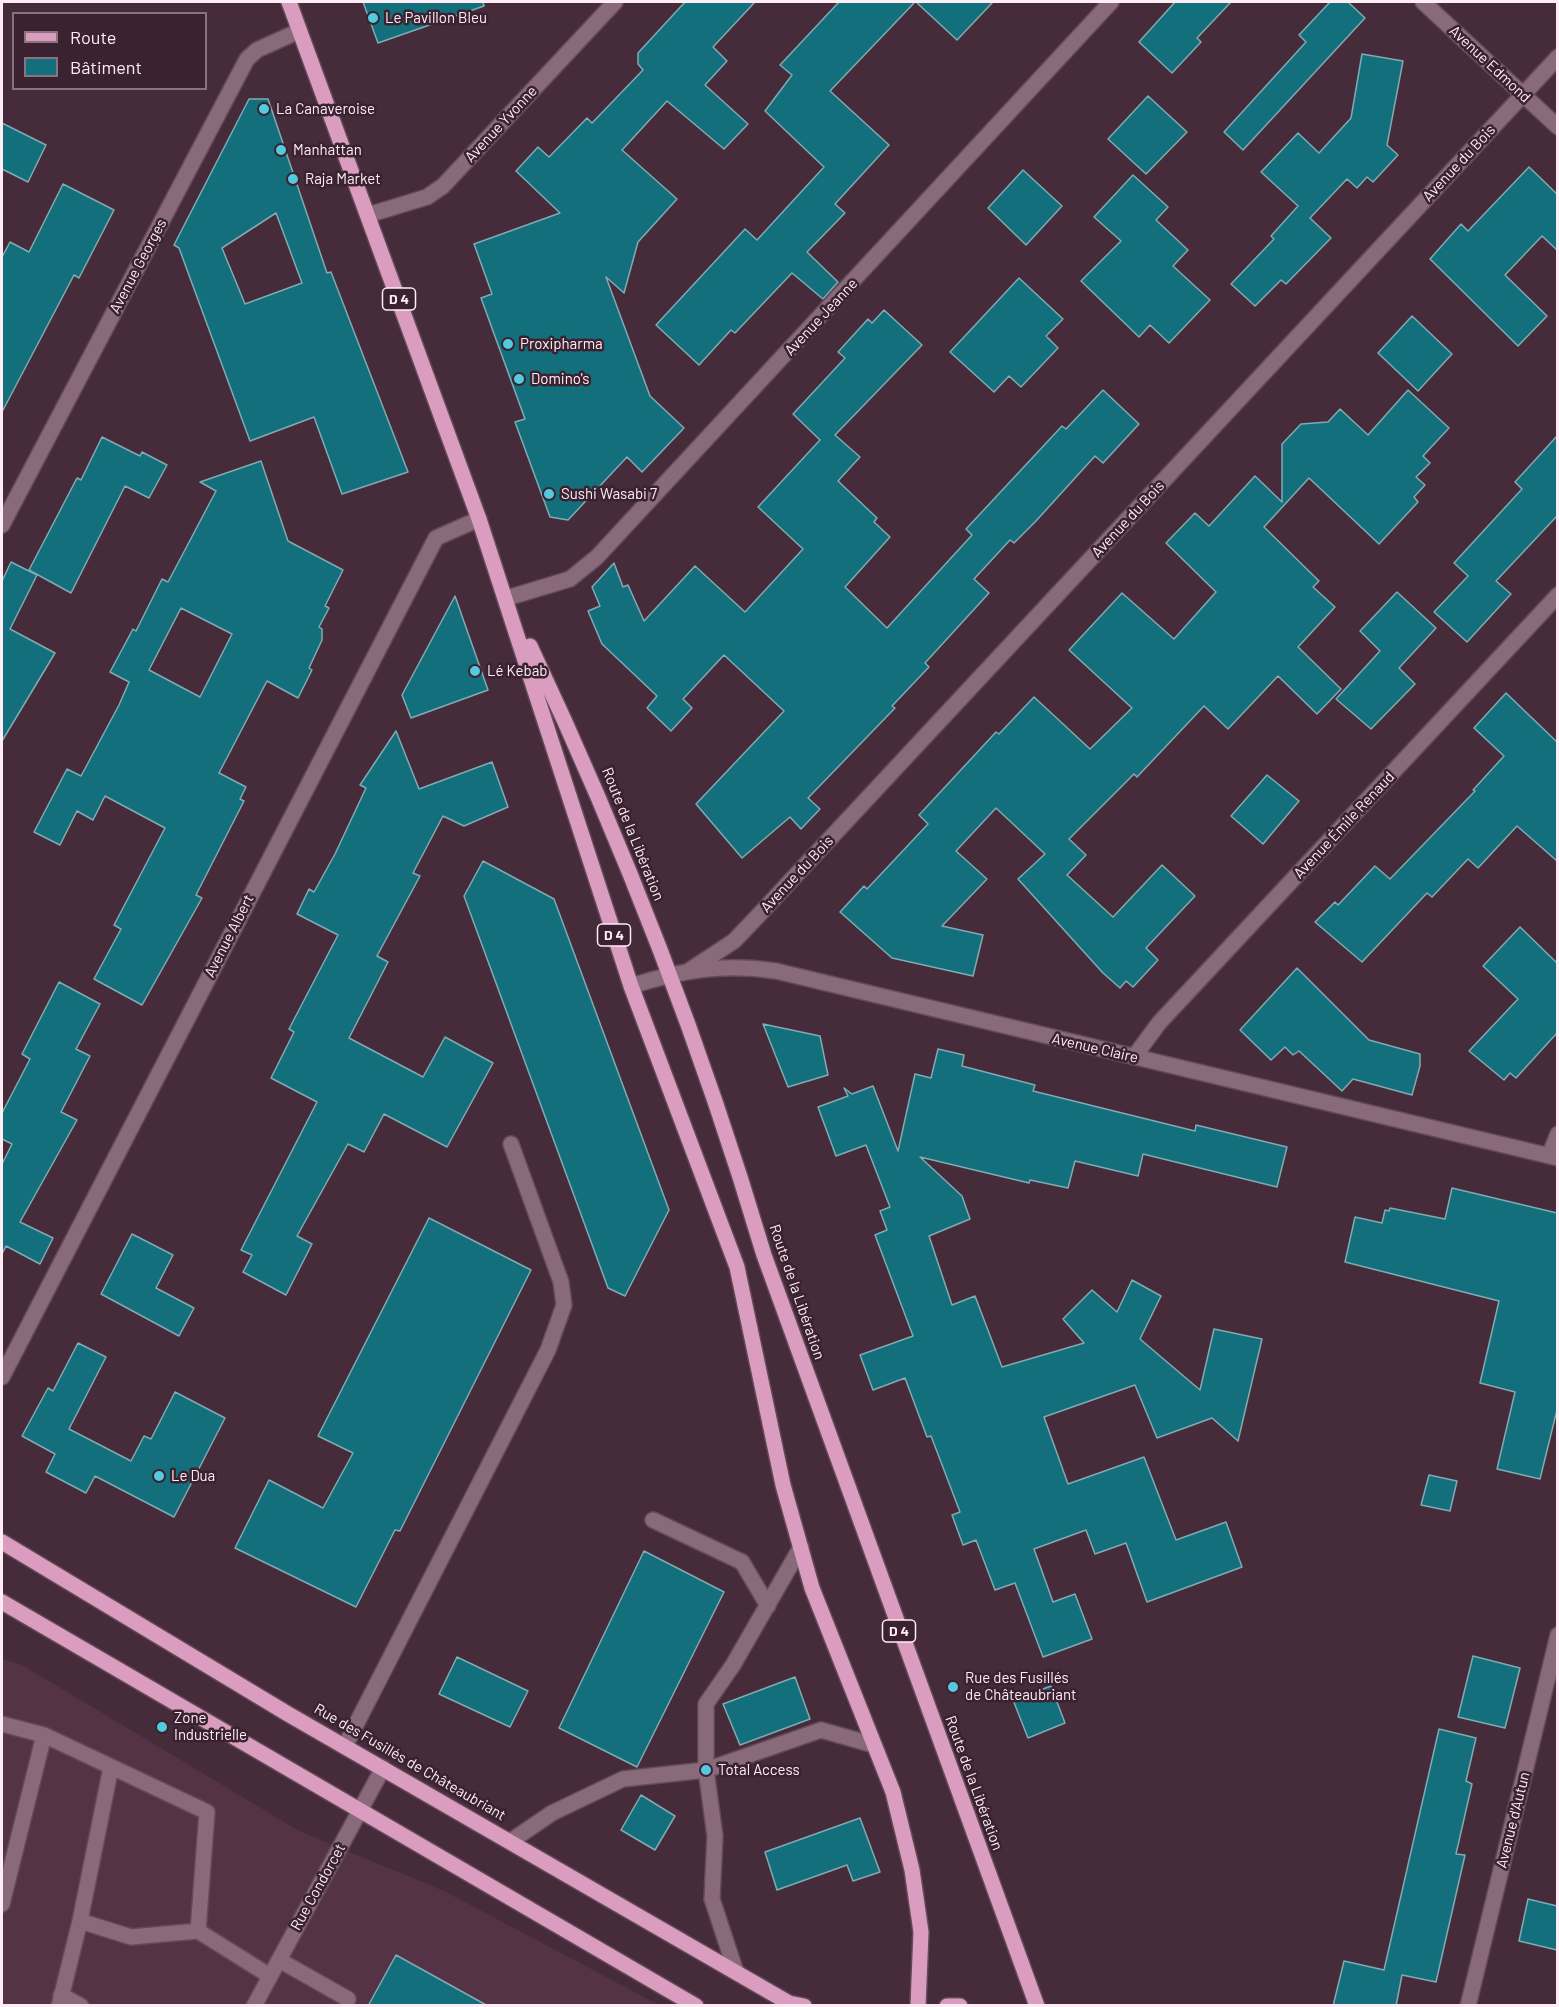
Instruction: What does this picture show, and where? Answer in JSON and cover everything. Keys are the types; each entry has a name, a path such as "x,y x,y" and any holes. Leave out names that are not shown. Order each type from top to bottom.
{"main road":[{"name":"Route de la Libération","path":"289,2 507,598 562,778 632,986 737,1267 766,1415 812,1588 893,1792 912,1870 921,1932 918,2006"},
{"name":"Route de la Libération","path":"507,598 576,743 671,974 735,1158 768,1266 1037,2006"},
{"name":"Rue des Fusillés de Châteaubriant","path":"2,1542 345,1746 789,2003 804,2006"},
{"path":"2,1602 696,2006"},
{"path":"947,2006 960,2006"}],"street":[{"name":"Avenue Yvonne","path":"368,215 427,196 443,186 615,2"},
{"name":"Avenue Jeanne","path":"507,598 570,579 597,557 1111,2"},
{"name":"Avenue Edmond","path":"1423,2 1557,127"},
{"name":"Avenue Georges","path":"2,525 247,59 257,50 299,32"},
{"name":"Avenue du Bois","path":"690,970 734,941 756,918 1557,57"},
{"name":"Avenue Albert","path":"2,1377 436,538 479,519"},
{"name":"Avenue Émile Renaud","path":"1134,1057 1159,1023 1557,595"},
{"name":"Avenue Claire","path":"632,986 690,970 743,966 776,971 1553,1157"},
{"path":"1553,1157 1557,1134"},
{"path":"345,1746 548,1350 564,1305 561,1282 510,1144"},
{"path":"653,1520 742,1562 768,1606"},
{"path":"736,1972 712,1899 715,1836 706,1770 706,1704 768,1606 801,1548"},
{"name":"Avenue d'Autun","path":"1468,2006 1557,1635"},
{"path":"2,1724 44,1735 207,1812 198,1931"},
{"path":"511,1841 552,1813 623,1779 706,1770 820,1730 874,1745"},
{"path":"2,1904 44,1735"},
{"path":"81,2006 60,2000 80,1921 111,1767"},
{"name":"Rue Condorcet","path":"254,2006 383,1768"},
{"path":"80,1921 131,1938 198,1931 270,1976"},
{"path":"279,1960 348,1999"}],"shaded area":[{"path":"2,1659 22,1665 299,1831 444,1891 659,2005 2,2005"}],"building":[{"path":"363,2 483,2 484,6 378,43"},
{"path":"685,2 755,2 713,47 727,61 705,85 748,124 724,149 667,101 622,150 677,199 638,242 624,293 606,277 650,396 684,428 642,472 627,457 568,520 550,517 515,422 525,419 481,298 492,294 474,244 560,213 516,171 538,147 549,157 587,118 592,123 643,70 638,64 638,53"},
{"path":"839,2 915,2 830,91 889,145 835,204 845,213 807,252 838,282 823,299 792,273 735,333 731,330 699,365 656,325 745,229 757,240 824,167 765,111 792,75 780,65"},
{"path":"916,2 993,2 957,40"},
{"path":"1175,2 1231,2 1197,38 1201,42 1172,73 1139,42"},
{"path":"1330,2 1348,2 1365,18 1243,150 1224,132 1306,42 1299,35"},
{"path":"1362,54 1403,61 1387,145 1398,155 1373,182 1367,177 1357,188 1347,179 1310,218 1331,238 1286,284 1281,280 1255,306 1231,284 1274,239 1271,236 1298,206 1261,172 1298,133 1319,153 1351,118"},
{"path":"1148,96 1187,132 1146,174 1108,139"},
{"path":"249,99 268,99 327,273 331,272 408,472 342,494 314,417 250,441 179,248 174,245","holes":["276,213 302,283 245,304 222,248"]},
{"path":"2,123 46,145 28,182 2,169"},
{"path":"1529,167 1557,194 1557,250 1542,236 1505,275 1547,316 1518,346 1430,259 1461,224 1468,231"},
{"path":"1023,170 1062,206 1026,245 988,208"},
{"path":"1133,175 1168,207 1156,220 1188,250 1173,266 1210,300 1169,343 1150,325 1139,337 1081,281 1121,241 1094,217"},
{"path":"63,184 114,210 79,278 74,275 2,412 2,257 10,242 29,252"},
{"path":"1019,278 1063,319 1046,336 1058,348 1021,387 1009,376 994,392 950,352"},
{"path":"884,310 922,345 835,435 860,457 838,481 877,518 874,522 890,537 845,587 887,628 972,535 966,529 1062,426 1066,429 1103,390 1139,424 1103,463 1095,456 1036,521 1014,543 1010,540 974,579 989,593 925,663 929,667 892,706 895,708 808,798 820,809 801,829 790,817 742,858 696,804 784,711 724,655 683,699 692,708 671,731 647,708 657,696 602,644 588,611 600,606 592,587 614,563 623,587 628,585 644,621 695,566 745,612 803,549 758,507 820,440 793,414 845,358 838,352 868,319 872,323"},
{"path":"1412,316 1452,354 1418,391 1378,353"},
{"path":"1408,390 1449,428 1423,456 1430,463 1416,477 1425,485 1414,497 1418,502 1379,544 1309,478 1264,527 1319,581 1313,587 1335,607 1298,647 1341,689 1317,714 1278,676 1228,729 1204,706 1137,777 1134,774 1069,839 1086,855 1067,875 1113,917 1162,865 1195,896 1146,948 1158,960 1133,987 1126,981 1120,988 1103,973 1018,879 1045,854 996,808 956,851 987,879 942,926 983,935 973,976 892,958 840,912 864,886 867,889 928,824 919,815 996,732 999,734 1034,697 1090,749 1132,708 1069,650 1122,593 1174,639 1216,592 1166,543 1195,513 1209,526 1255,476 1282,502 1282,444 1301,424 1328,422 1340,409 1368,435"},
{"path":"1557,436 1557,516 1496,581 1511,594 1467,642 1434,612 1468,576 1454,563 1522,489 1515,482"},
{"path":"102,437 140,456 142,452 167,465 149,498 125,486 71,593 29,570 77,478 81,480"},
{"path":"261,461 288,541 343,570 325,606 329,608 319,627 322,629 322,640 309,668 312,670 298,698 267,681 219,773 246,787 240,799 244,801 196,895 202,898 142,1005 94,979 121,929 114,925 165,828 105,796 93,820 77,811 60,845 34,832 67,769 81,776 119,705 129,682 110,672 133,629 136,631 162,579 168,582 216,491 200,482","holes":["181,608 232,634 200,697 149,670"]},
{"path":"11,562 37,575 10,629 55,653 2,741 2,581"},
{"path":"1397,592 1436,628 1399,668 1415,684 1371,729 1336,699 1380,651 1360,631"},
{"path":"455,596 488,690 411,718 402,695"},
{"path":"1506,693 1557,742 1557,861 1517,826 1478,868 1468,859 1432,897 1427,893 1362,962 1315,922 1335,902 1338,905 1375,866 1390,879 1475,791 1473,790 1504,756 1474,728"},
{"path":"396,731 419,789 492,762 508,807 464,826 443,816 413,873 420,876 377,956 388,962 349,1038 423,1077 445,1037 493,1063 447,1147 384,1114 364,1152 348,1144 297,1236 312,1244 286,1295 243,1272 252,1255 241,1250 317,1102 271,1078 294,1032 289,1029 338,935 297,914 309,889 314,892 335,854 366,788 360,785"},
{"path":"1267,775 1299,801 1263,844 1231,816"},
{"path":"483,861 554,899 669,1210 625,1296 608,1288 464,896"},
{"path":"1520,927 1557,963 1557,1033 1516,1078 1510,1073 1504,1080 1469,1051 1518,999 1483,966"},
{"path":"1297,968 1369,1040 1420,1054 1420,1066 1412,1095 1353,1079 1342,1091 1299,1051 1293,1055 1285,1047 1271,1060 1240,1030"},
{"path":"59,982 100,1004 76,1049 90,1056 61,1112 77,1120 20,1222 53,1238 40,1264 6,1246 2,1254 2,1164 12,1144 2,1139 2,1113 30,1059 22,1054"},
{"path":"763,1024 820,1036 828,1075 788,1087"},
{"path":"938,1049 964,1055 962,1066 1035,1085 1033,1091 1195,1131 1196,1125 1287,1147 1277,1187 1143,1154 1138,1176 1075,1161 1068,1188 1030,1180 1029,1183 920,1157 962,1196 970,1219 929,1236 952,1305 975,1296 1002,1367 1084,1343 1063,1319 1092,1290 1117,1312 1132,1280 1161,1296 1140,1339 1200,1390 1214,1329 1262,1339 1238,1441 1212,1418 1157,1438 1135,1385 1044,1417 1068,1484 1144,1457 1176,1540 1226,1522 1242,1567 1147,1602 1126,1543 1095,1554 1086,1530 1034,1549 1053,1602 1075,1594 1092,1639 1043,1657 1015,1583 995,1590 976,1540 963,1545 952,1515 960,1512 931,1436 927,1437 905,1378 873,1390 860,1355 913,1336 875,1235 887,1230 880,1211 890,1207 866,1145 836,1156 818,1107 848,1096 844,1088 852,1094 873,1086 898,1151 915,1074 931,1078"},
{"path":"1452,1188 1557,1213 1557,1410 1540,1479 1497,1469 1515,1392 1480,1383 1499,1301 1345,1262 1355,1217 1382,1223 1385,1210 1389,1211 1390,1208 1445,1219"},
{"path":"429,1218 531,1270 400,1531 395,1530 356,1607 235,1548 269,1480 323,1508 353,1453 318,1436"},
{"path":"132,1234 173,1255 156,1288 194,1308 179,1336 101,1294"},
{"path":"78,1343 106,1357 69,1429 131,1461 144,1436 151,1439 175,1392 225,1418 174,1517 95,1476 86,1493 46,1472 55,1454 22,1436 48,1388 53,1391"},
{"path":"1429,1475 1457,1481 1450,1511 1421,1505"},
{"path":"644,1551 724,1592 637,1767 559,1728"},
{"path":"1473,1656 1520,1668 1505,1728 1458,1717"},
{"path":"457,1657 528,1691 510,1727 439,1694"},
{"path":"795,1677 810,1719 740,1745 723,1704"},
{"path":"1051,1686 1065,1723 1028,1738 1013,1700"},
{"path":"1439,1729 1476,1738 1466,1781 1472,1784 1456,1854 1465,1855 1436,1982 1402,1975 1396,2006 1333,2006 1344,1961 1384,1970"},
{"path":"641,1795 675,1816 655,1850 621,1830"},
{"path":"860,1818 880,1872 853,1881 847,1865 777,1890 765,1852"},
{"path":"1528,1899 1557,1906 1557,1950 1519,1941"},
{"path":"396,1955 488,2006 368,2006"}],"place":[{"name":"Le Pavillon Bleu","path":"373,18"},
{"name":"La Canaveroise","path":"264,109"},
{"name":"Manhattan","path":"281,150"},
{"name":"Raja Market","path":"293,179"},
{"name":"Proxipharma","path":"508,344"},
{"name":"Domino's","path":"519,379"},
{"name":"Sushi Wasabi 7","path":"549,494"},
{"name":"Lé Kebab","path":"475,671"},
{"name":"Le Dua","path":"159,1476"},
{"name":"Rue des Fusillés de Châteaubriant","path":"953,1687"},
{"name":"Zone Industrielle","path":"162,1727"},
{"name":"Total Access","path":"706,1770"}]}
